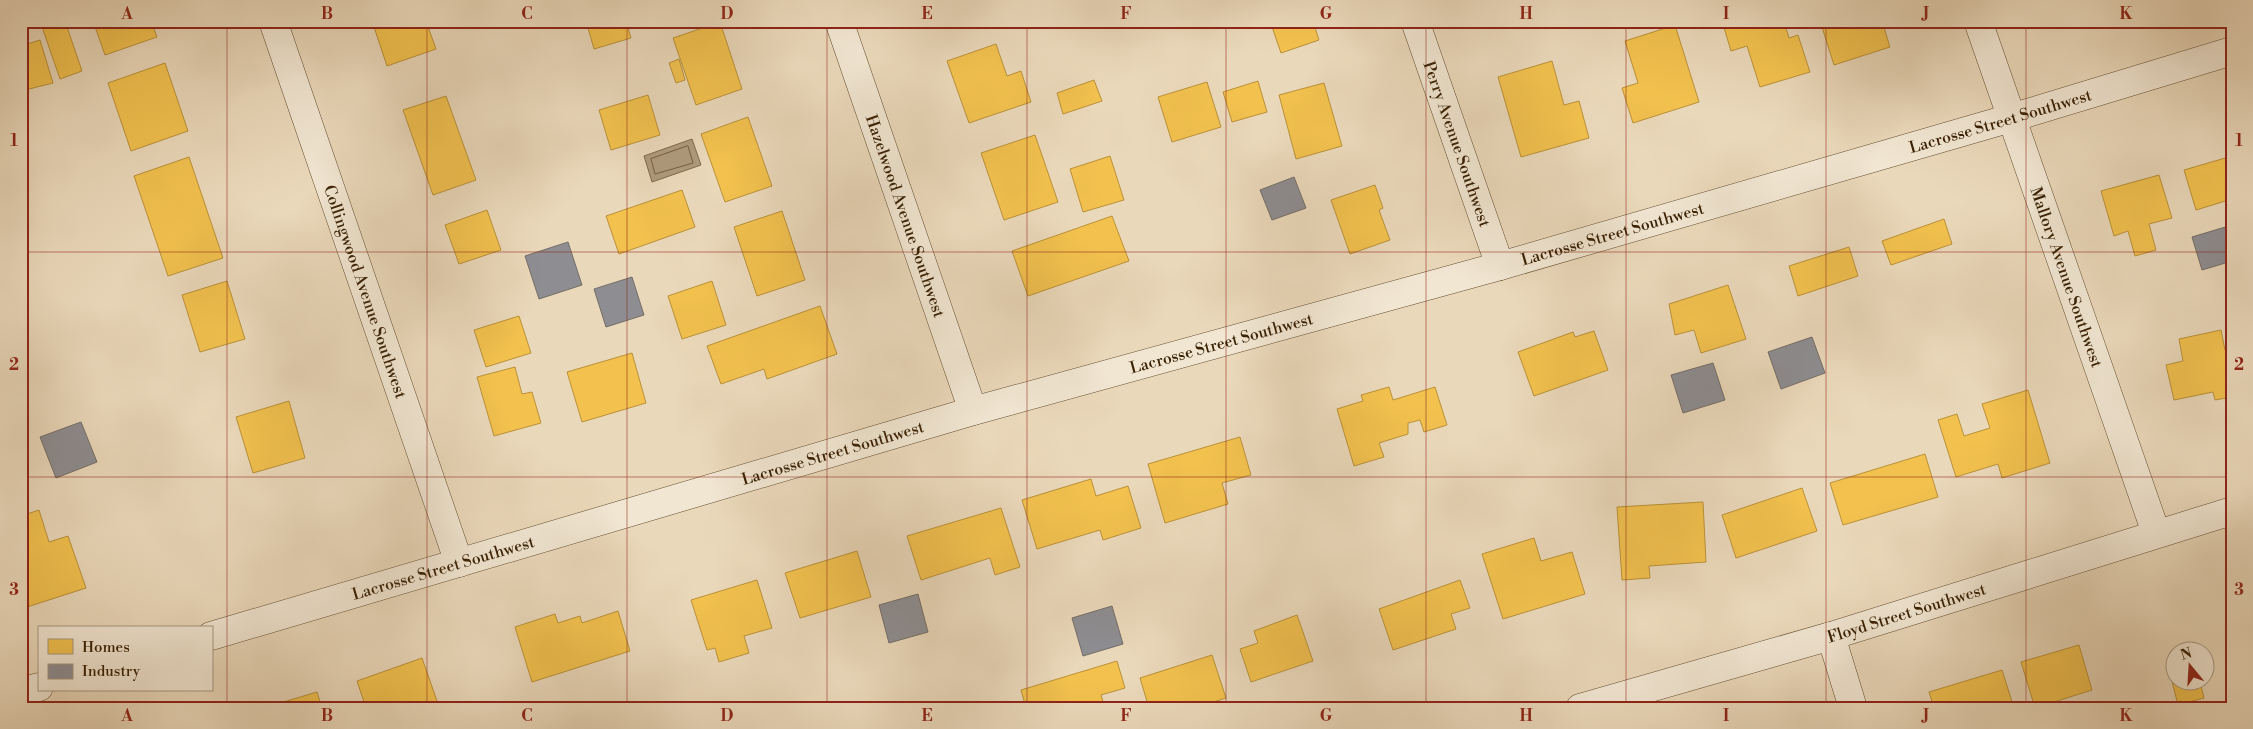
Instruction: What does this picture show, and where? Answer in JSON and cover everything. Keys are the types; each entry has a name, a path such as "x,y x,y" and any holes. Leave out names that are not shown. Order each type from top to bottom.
{"street":[{"name":"Collingwood Avenue Southwest","path":"273,21 459,563"},
{"name":"Hazelwood Avenue Southwest","path":"839,21 973,412"},
{"name":"Perry Avenue Southwest","path":"1415,21 1500,266"},
{"name":"Mallory Avenue Southwest","path":"1978,21 2156,533"},
{"name":"Lacrosse Street Southwest","path":"212,636 973,412 1500,266 2011,118 2232,51"},
{"name":"Floyd Street Southwest","path":"1580,708 1831,636 2156,533 2232,511"},
{"path":"1831,636 1853,708"},
{"path":"21,692 38,687"}],"water":[{"path":"692,139 701,165 652,182 644,156"}],"building: Homes":[{"path":"40,21 65,21 82,71 60,79"},
{"path":"93,21 151,21 157,37 105,55"},
{"path":"372,21 426,21 436,49 387,66"},
{"path":"586,21 626,21 631,38 594,49"},
{"path":"936,21 960,21 938,28"},
{"path":"1270,21 1313,21 1319,40 1281,53"},
{"path":"1722,21 1784,21 1789,38 1798,35 1810,72 1760,87 1747,46 1731,51"},
{"path":"1835,21 1882,21 1890,47 1834,65 1822,27 1835,23"},
{"path":"720,22 742,89 696,105 673,38"},
{"path":"1675,25 1699,102 1633,123 1622,88 1638,83 1625,41"},
{"path":"40,40 53,83 21,91 21,46"},
{"path":"996,44 1007,76 1021,71 1031,102 969,123 947,61"},
{"path":"679,59 685,80 676,83 669,63"},
{"path":"1552,61 1564,105 1579,101 1589,138 1521,157 1498,77"},
{"path":"165,63 188,131 131,151 108,83"},
{"path":"1094,80 1102,101 1063,114 1057,93"},
{"path":"1258,81 1267,112 1232,122 1223,92"},
{"path":"1207,82 1221,127 1172,142 1158,97"},
{"path":"1324,83 1342,146 1296,159 1279,95"},
{"path":"648,95 660,135 611,150 599,110"},
{"path":"446,96 476,180 433,195 403,110"},
{"path":"748,117 772,186 725,202 701,134"},
{"path":"1035,135 1058,202 1004,220 981,153"},
{"path":"1110,156 1124,200 1083,212 1070,169"},
{"path":"2232,156 2232,199 2196,210 2184,170"},
{"path":"189,157 223,258 168,276 134,176"},
{"path":"2159,175 2172,218 2149,224 2156,250 2135,256 2128,231 2114,236 2101,191"},
{"path":"1375,185 1383,208 1379,210 1390,240 1350,254 1331,200"},
{"path":"682,190 695,227 619,254 606,216"},
{"path":"487,210 501,250 459,264 445,225"},
{"path":"782,211 805,280 757,296 734,227"},
{"path":"1112,216 1129,261 1028,296 1012,251"},
{"path":"1944,219 1952,244 1891,265 1882,241"},
{"path":"1849,247 1858,276 1798,296 1789,266"},
{"path":"227,281 245,339 200,352 182,295"},
{"path":"712,281 726,325 682,339 668,296"},
{"path":"1728,285 1746,339 1701,353 1694,330 1675,335 1669,304"},
{"path":"820,306 837,354 767,379 764,369 721,384 707,346"},
{"path":"519,316 531,353 486,367 474,330"},
{"path":"2221,330 2225,350 2232,349 2232,397 2215,400 2213,392 2174,400 2166,365 2183,361 2179,339"},
{"path":"1594,331 1608,370 1534,396 1518,352 1573,332 1575,337"},
{"path":"632,353 646,403 582,422 567,372"},
{"path":"515,367 522,394 532,392 541,423 494,436 477,377"},
{"path":"1389,387 1393,400 1435,387 1447,425 1424,432 1420,420 1408,423 1408,434 1379,443 1384,457 1354,466 1337,409 1363,401 1361,395"},
{"path":"2028,390 2050,463 2002,478 1998,464 1956,477 1938,420 1957,414 1964,436 1990,428 1982,404"},
{"path":"289,401 305,458 253,473 236,417"},
{"path":"1240,437 1251,475 1222,483 1228,504 1165,523 1148,464"},
{"path":"21,443 28,472 21,474"},
{"path":"1925,454 1938,497 1843,525 1830,483"},
{"path":"1091,479 1096,496 1128,486 1141,528 1103,540 1100,530 1037,549 1022,500"},
{"path":"1802,488 1817,531 1736,558 1722,515"},
{"path":"1703,502 1706,562 1649,566 1650,578 1622,580 1617,507"},
{"path":"1001,508 1020,567 995,575 990,558 921,580 907,536"},
{"path":"39,510 49,542 68,536 86,588 21,609 21,516"},
{"path":"1534,538 1541,561 1572,552 1585,594 1503,619 1482,554"},
{"path":"857,551 871,597 800,618 785,573"},
{"path":"757,580 772,628 744,636 749,653 719,662 715,648 707,650 691,600"},
{"path":"1460,580 1470,608 1451,614 1456,629 1393,650 1379,609"},
{"path":"618,611 630,651 532,682 515,627 555,614 558,623 580,616 582,623"},
{"path":"1297,615 1313,661 1251,682 1240,649 1258,643 1254,631"},
{"path":"2079,645 2092,690 2035,708 2021,662"},
{"path":"1212,655 1226,698 1195,708 1149,708 1140,678"},
{"path":"422,658 438,704 428,708 366,708 357,681"},
{"path":"1117,661 1125,688 1101,695 1105,708 1026,708 1021,690"},
{"path":"2002,670 2014,708 1934,708 1929,692"},
{"path":"317,692 322,708 263,708"},
{"path":"2175,692 2202,692 2204,698 2178,705"},
{"path":"1006,701 1008,708 985,708"},
{"path":"933,703 935,708 917,708"}],"building: Industry":[{"path":"1294,177 1306,208 1272,220 1260,190"},
{"path":"2232,225 2232,261 2202,270 2192,237"},
{"path":"568,242 582,285 539,299 525,256"},
{"path":"632,277 644,315 606,327 594,289"},
{"path":"1812,337 1825,373 1781,389 1768,352"},
{"path":"1713,363 1725,400 1683,413 1671,375"},
{"path":"81,422 97,462 56,478 40,437"},
{"path":"918,594 928,632 889,643 879,605"},
{"path":"1112,606 1123,644 1083,656 1072,618"}]}
